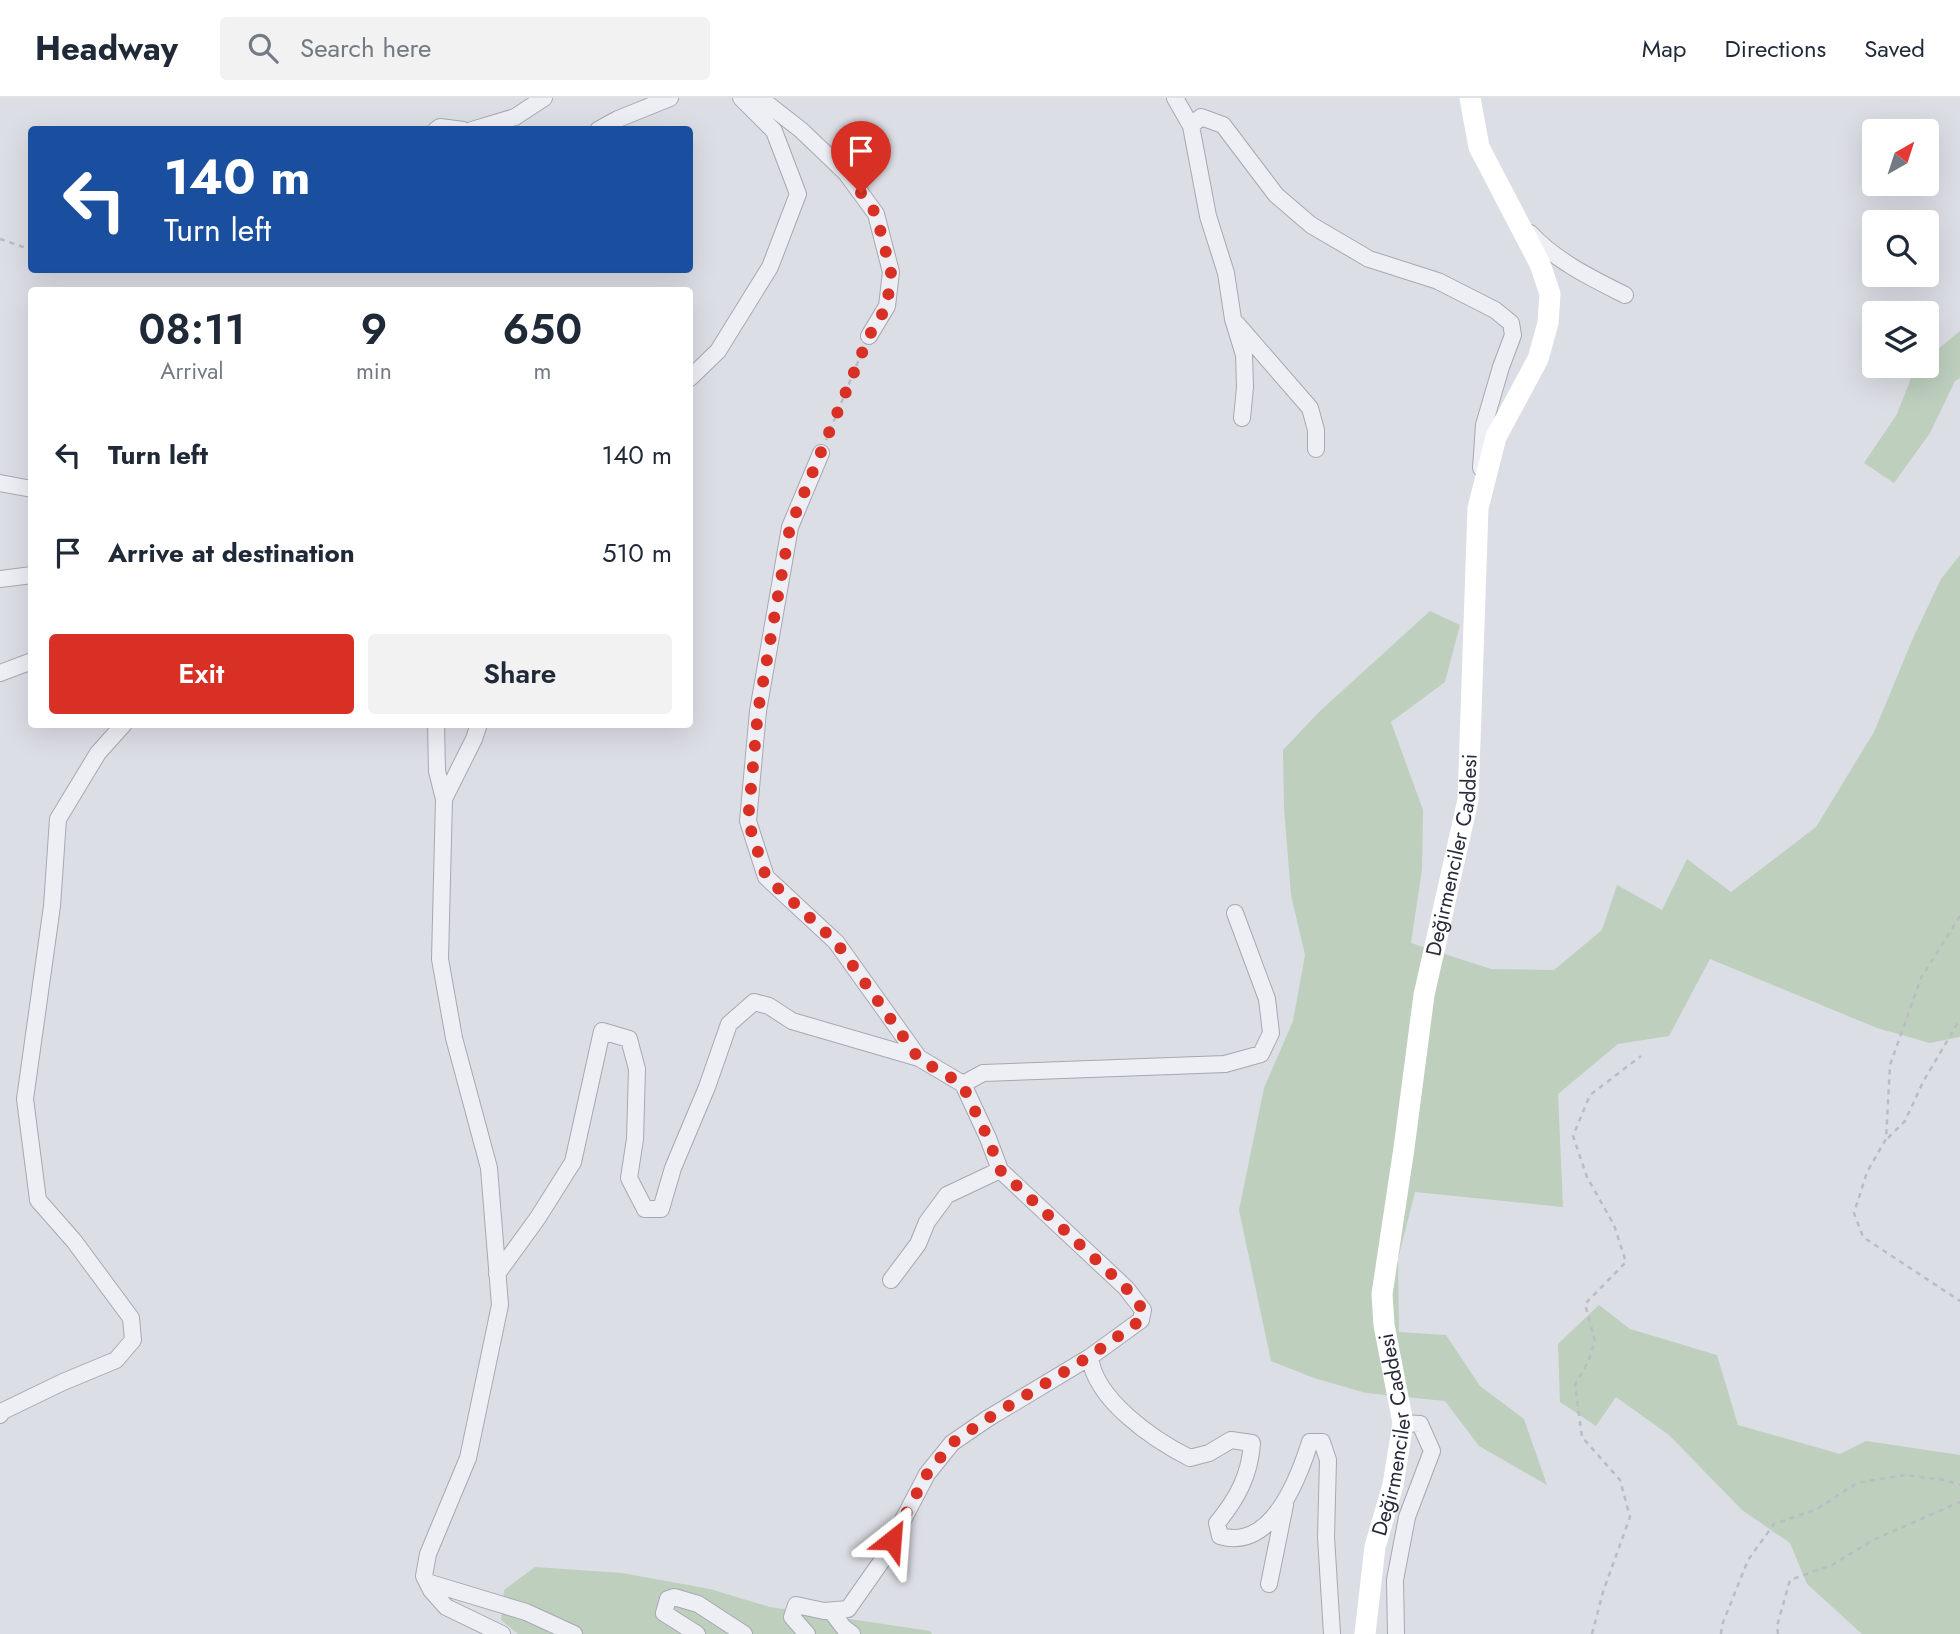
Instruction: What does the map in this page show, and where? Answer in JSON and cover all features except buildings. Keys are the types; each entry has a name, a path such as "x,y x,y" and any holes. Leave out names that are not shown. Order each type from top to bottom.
{"main road":[{"name":"Değirmenciler Caddesi","path":"1365,1634 1375,1547 1393,1485 1403,1423 1384,1325 1382,1294 1424,995 1468,800 1478,508 1496,437 1538,359 1548,323 1550,294 1539,264 1479,147 1470,98"}],"street":[{"path":"485,126 515,117 544,98"},
{"path":"605,126 670,98"},
{"path":"693,375 718,351 770,267 797,194 774,131 741,98"},
{"path":"760,98 801,130 846,173 876,214 891,272 887,306 869,336"},
{"path":"1175,98 1191,126 1208,216 1226,272 1233,319 1244,355 1242,418"},
{"path":"1191,126 1201,117 1223,125 1276,195 1311,225 1369,259 1438,281 1495,310 1511,323 1513,335 1484,425 1478,508"},
{"path":"1514,215 1544,248 1579,271 1625,295"},
{"path":"1233,319 1310,408 1316,430 1316,450"},
{"path":"821,453 790,527 758,711 748,821 766,877 836,942 919,1059"},
{"path":"0,483 28,488"},
{"path":"0,581 28,576"},
{"path":"0,581 28,584"},
{"path":"0,673 28,662"},
{"path":"0,1415 3,1411 63,1382 116,1360 133,1339 131,1318 74,1241 38,1200 25,1100 52,906 58,819 98,752 120,728"},
{"path":"436,728 437,771 444,799 440,959 454,1038 489,1168 500,1305 468,1458 428,1554 424,1576 431,1590 446,1607 502,1634"},
{"path":"444,799 478,728"},
{"path":"962,1084 983,1073 1225,1064 1261,1054 1271,1033 1267,999 1235,913"},
{"path":"497,1274 537,1219 573,1162 602,1031 629,1039 632,1046 636,1069 635,1128 629,1178 645,1209 661,1209 673,1168 707,1087 729,1024 754,1002 769,1006 792,1021 919,1059 962,1084 1000,1170 1126,1288 1143,1310 1141,1320 1090,1356 952,1443 927,1474 881,1562 848,1609 824,1611 796,1605 792,1617 807,1634"},
{"path":"891,1280 918,1244 927,1222 947,1195 1000,1170"},
{"path":"1090,1356 1092,1370 1117,1406 1166,1446 1190,1458 1209,1453 1231,1440 1252,1443 1251,1458 1240,1493 1217,1523 1220,1536 1234,1540 1248,1536 1266,1525 1286,1499 1310,1442 1322,1442 1328,1460 1326,1537 1332,1634"},
{"path":"1396,1634 1395,1580 1407,1517 1432,1451 1420,1424 1403,1423"},
{"path":"1269,1584 1286,1499"},
{"path":"427,1582 526,1612 574,1634"},
{"path":"697,1634 664,1613 667,1600 674,1597 698,1604 744,1634"},
{"path":"831,1611 852,1634"}],"path":[{"path":"0,239 28,249"},
{"path":"821,453 869,336"},
{"path":"1886,1139 1890,1065 1921,978 1960,916"},
{"path":"1960,1019 1923,1082 1905,1121 1886,1139 1867,1172 1854,1213 1863,1237 1960,1301"},
{"path":"1592,1634 1603,1592 1630,1517 1620,1480 1582,1437 1575,1385 1588,1362 1595,1341 1585,1304 1626,1262 1614,1225 1587,1177 1573,1136 1590,1095 1642,1056"},
{"path":"1721,1634 1722,1625 1748,1560 1774,1524 1817,1509 1857,1483 1905,1475 1945,1480 1960,1485"},
{"path":"1778,1634 1777,1626 1790,1580 1832,1565 1873,1540 1960,1502"}],"green space":[{"path":"1960,331 1960,378 1955,381 1930,433 1894,483 1864,463 1897,414 1911,378 1939,378 1939,348"},
{"path":"1960,555 1960,1037 1930,1043 1877,1028 1710,959 1669,1036 1618,1044 1558,1094 1563,1207 1415,1192 1398,1259 1399,1332 1446,1335 1480,1386 1524,1419 1547,1485 1479,1446 1445,1401 1366,1393 1314,1378 1271,1361 1239,1210 1264,1088 1293,1021 1305,955 1291,895 1284,808 1283,750 1320,711 1430,611 1460,625 1445,682 1391,722 1423,810 1422,869 1411,943 1491,969 1554,970 1602,930 1617,885 1662,910 1687,859 1731,892 1816,827 1874,732 1941,579"},
{"path":"1599,1305 1630,1329 1717,1355 1738,1425 1840,1454 1866,1441 1960,1455 1960,1634 1862,1634 1807,1584 1790,1543 1742,1510 1669,1435 1616,1397 1596,1426 1560,1402 1558,1344"},
{"path":"535,1567 622,1573 710,1589 770,1607 930,1631 932,1634 518,1634 501,1620 504,1590"}],"route":[{"path":"861,193 876,214 891,272 887,306 869,336 790,527 758,711 748,821 766,877 836,942 919,1059 962,1084 1000,1170 1126,1288 1143,1310 1141,1320 1108,1344 952,1443 927,1474 892,1540"}]}
